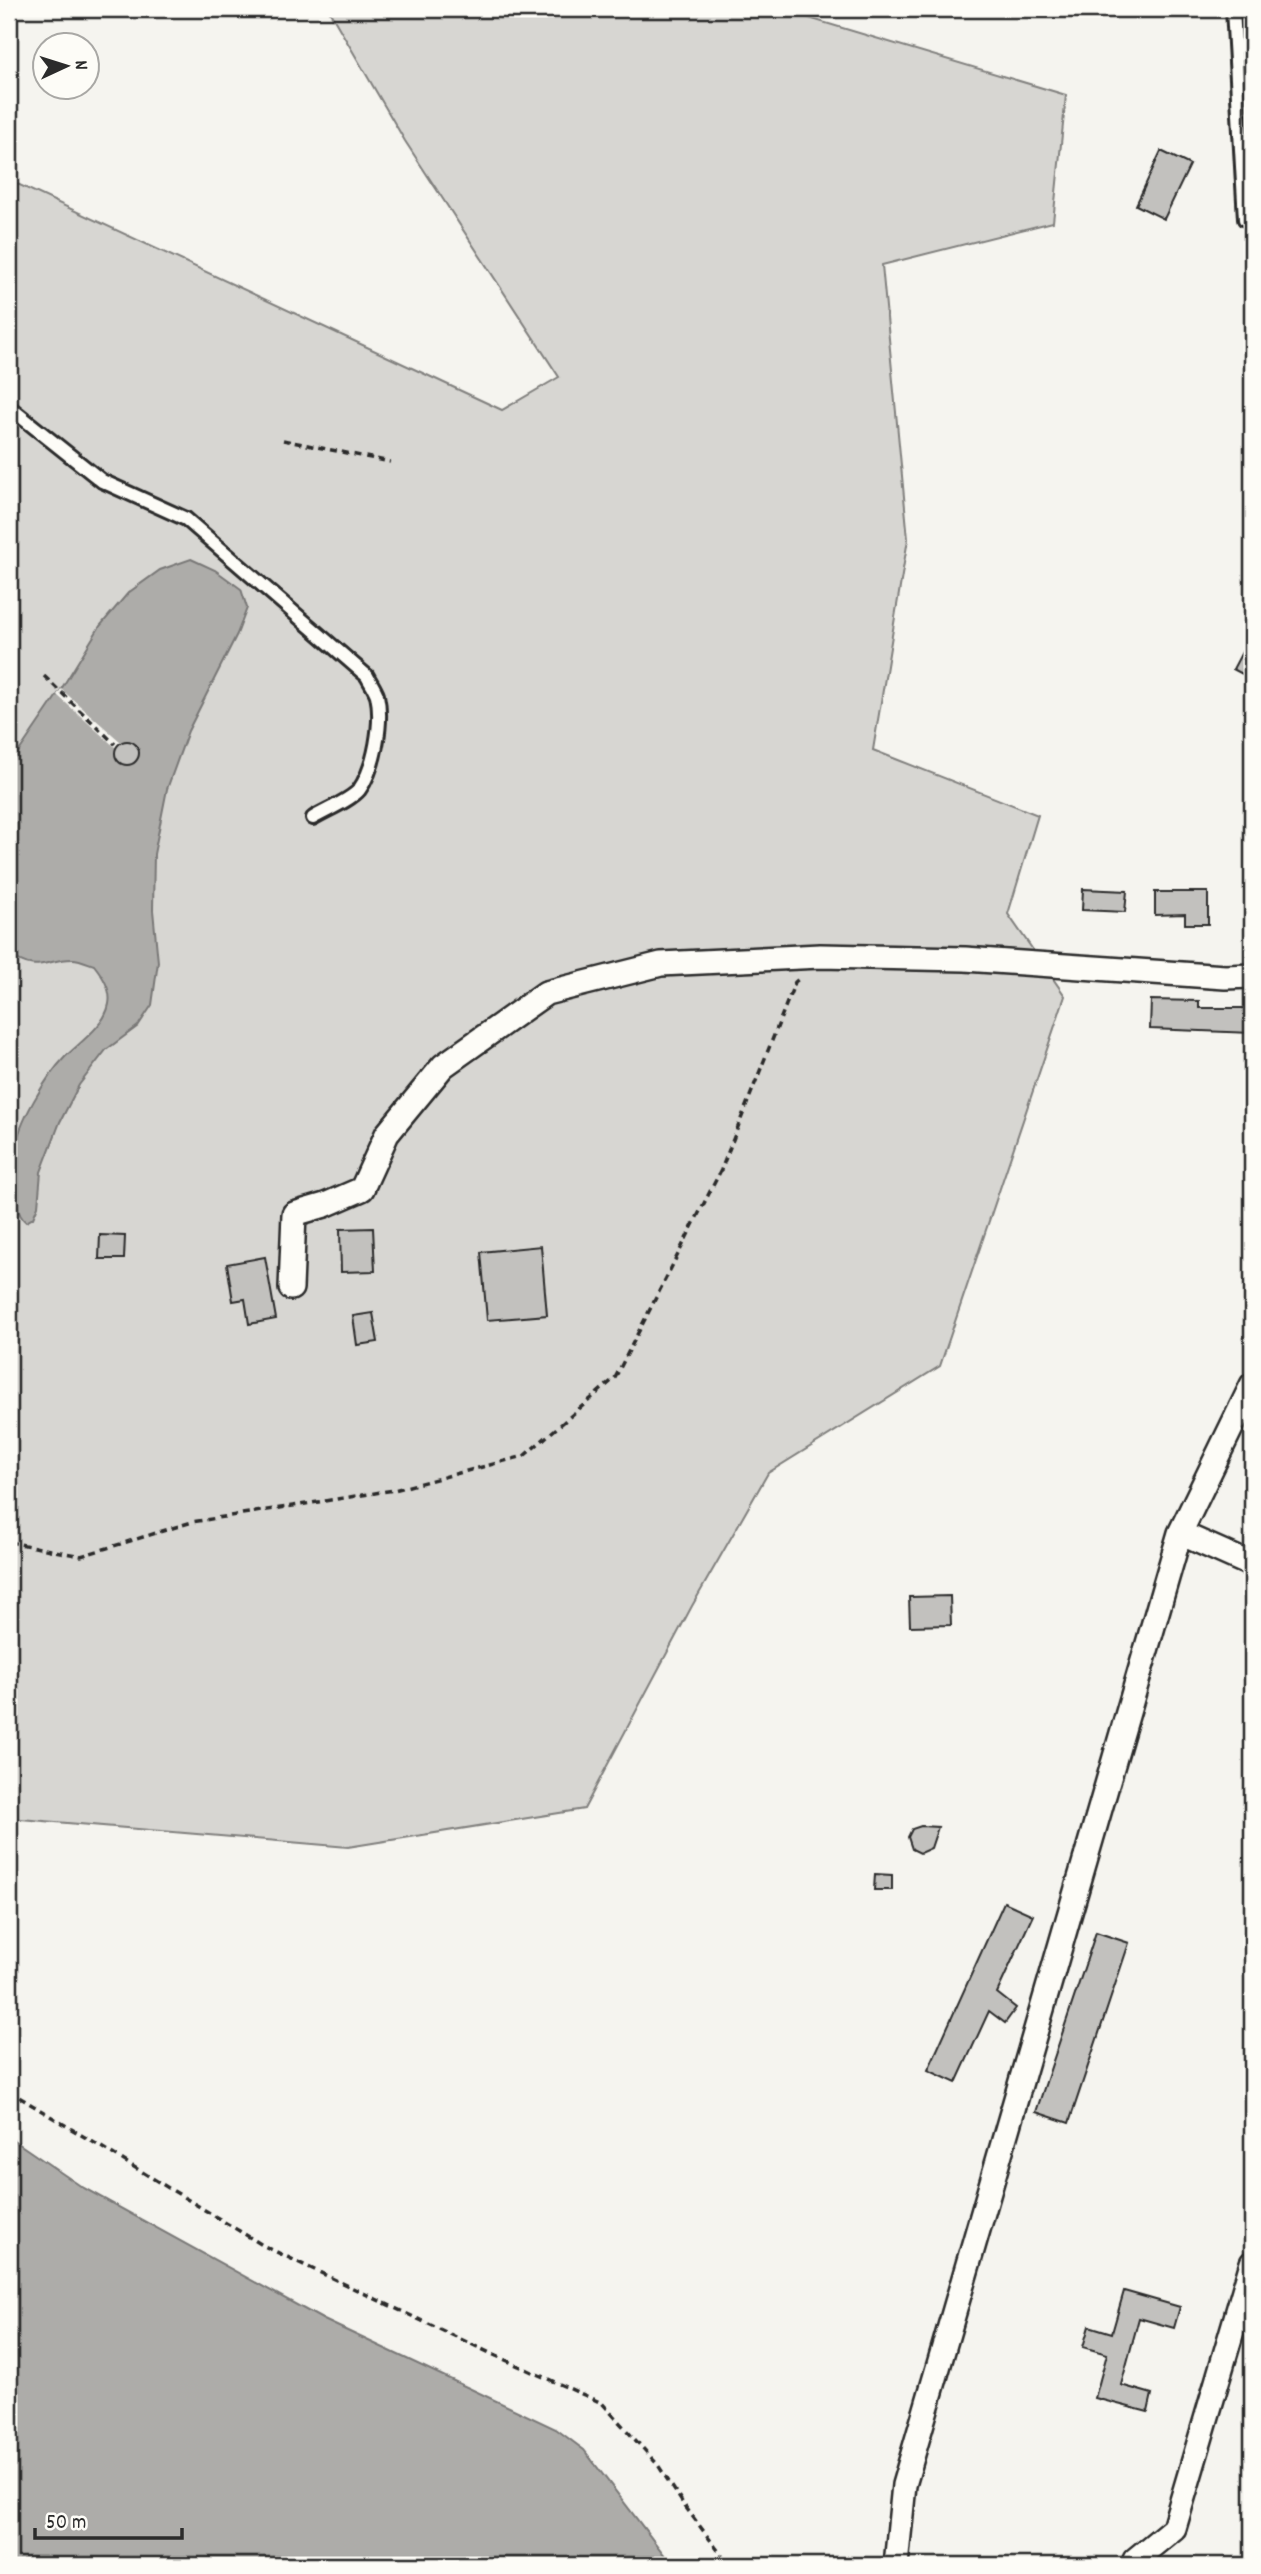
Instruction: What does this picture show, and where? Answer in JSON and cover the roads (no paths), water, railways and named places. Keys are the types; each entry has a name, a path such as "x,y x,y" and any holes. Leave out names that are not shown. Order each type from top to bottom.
{"street":[{"path":"291,1288 295,1214 362,1189 387,1134 443,1066 546,993 660,964 820,956 965,959 1225,977 1252,976"},
{"path":"896,2565 904,2485 1180,1534 1252,1385"},
{"path":"1180,1534 1252,1565"},
{"path":"1134,2564 1174,2528 1252,2263"}],"lane":[{"path":"1233,9 1245,219 1252,222"},
{"path":"9,407 102,481 186,519 367,676 377,694 378,714 377,739 370,768 358,792 313,818"}]}
